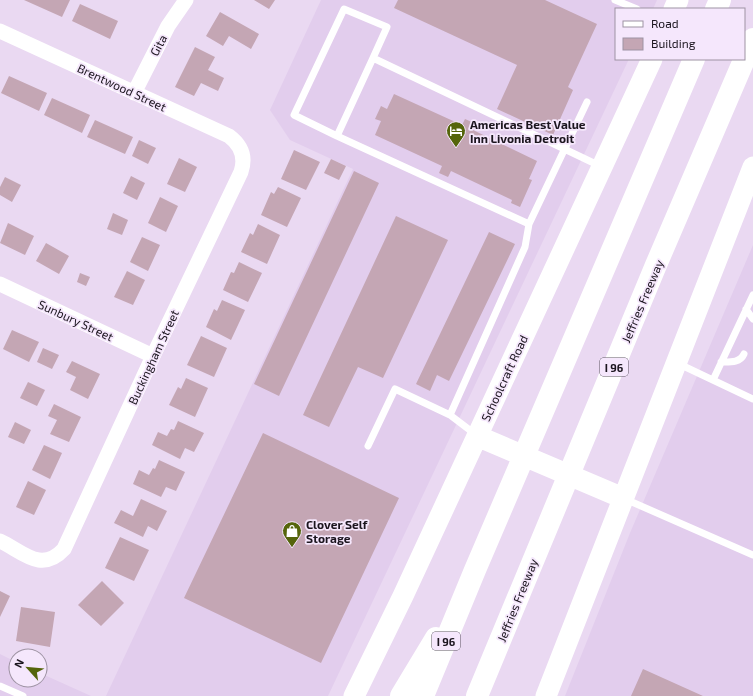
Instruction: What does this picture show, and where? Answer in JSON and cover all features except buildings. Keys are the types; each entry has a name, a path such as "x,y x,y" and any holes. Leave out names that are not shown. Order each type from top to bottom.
{"highway":[{"name":"Jeffries Freeway","path":"745,58 753,39"},
{"name":"I 96","path":"423,696 468,586 694,60"},
{"name":"Jeffries Freeway","path":"477,696 744,60"},
{"path":"488,696 557,503"},
{"path":"401,696 468,586"}],"main road":[{"name":"Schoolcraft Road","path":"354,696 483,438 602,167 652,60"},
{"path":"546,696 617,496 676,362 753,167"},
{"path":"483,438 617,496"}],"street":[{"name":"Gita","path":"134,93 165,32 186,0"},
{"name":"Brentwood Street","path":"0,31 229,136 235,140 241,149"},
{"name":"Buckingham Street","path":"0,541 30,558 38,560 50,559 64,549 153,356 241,172 243,158 241,149"},
{"name":"Sunbury Street","path":"0,284 153,356"}],"lane":[{"path":"616,0 635,8"},
{"path":"337,136 387,27 344,9 294,115 337,136 529,224"},
{"path":"373,58 565,148 602,167"},
{"path":"450,415 525,247 529,224 587,102"},
{"path":"713,380 753,295"},
{"path":"746,309 753,319"},
{"path":"721,362 736,362 740,360 744,354"},
{"path":"676,362 753,399"},
{"path":"368,446 395,389 450,415 483,438"},
{"path":"617,496 753,555"},
{"path":"0,686 23,696"}],"shaded area":[{"path":"321,0 657,0 653,8 615,8 615,60 629,60 328,696 106,696 353,169 290,140 270,110"},
{"path":"753,245 753,696 565,696 630,533"},
{"path":"0,654 8,658 8,688 48,688 48,677 91,696 0,696"}],"place":[{"name":"Americas Best Value Inn Livonia Detroit","path":"456,148"},
{"name":"Clover Self Storage","path":"292,548"}]}
